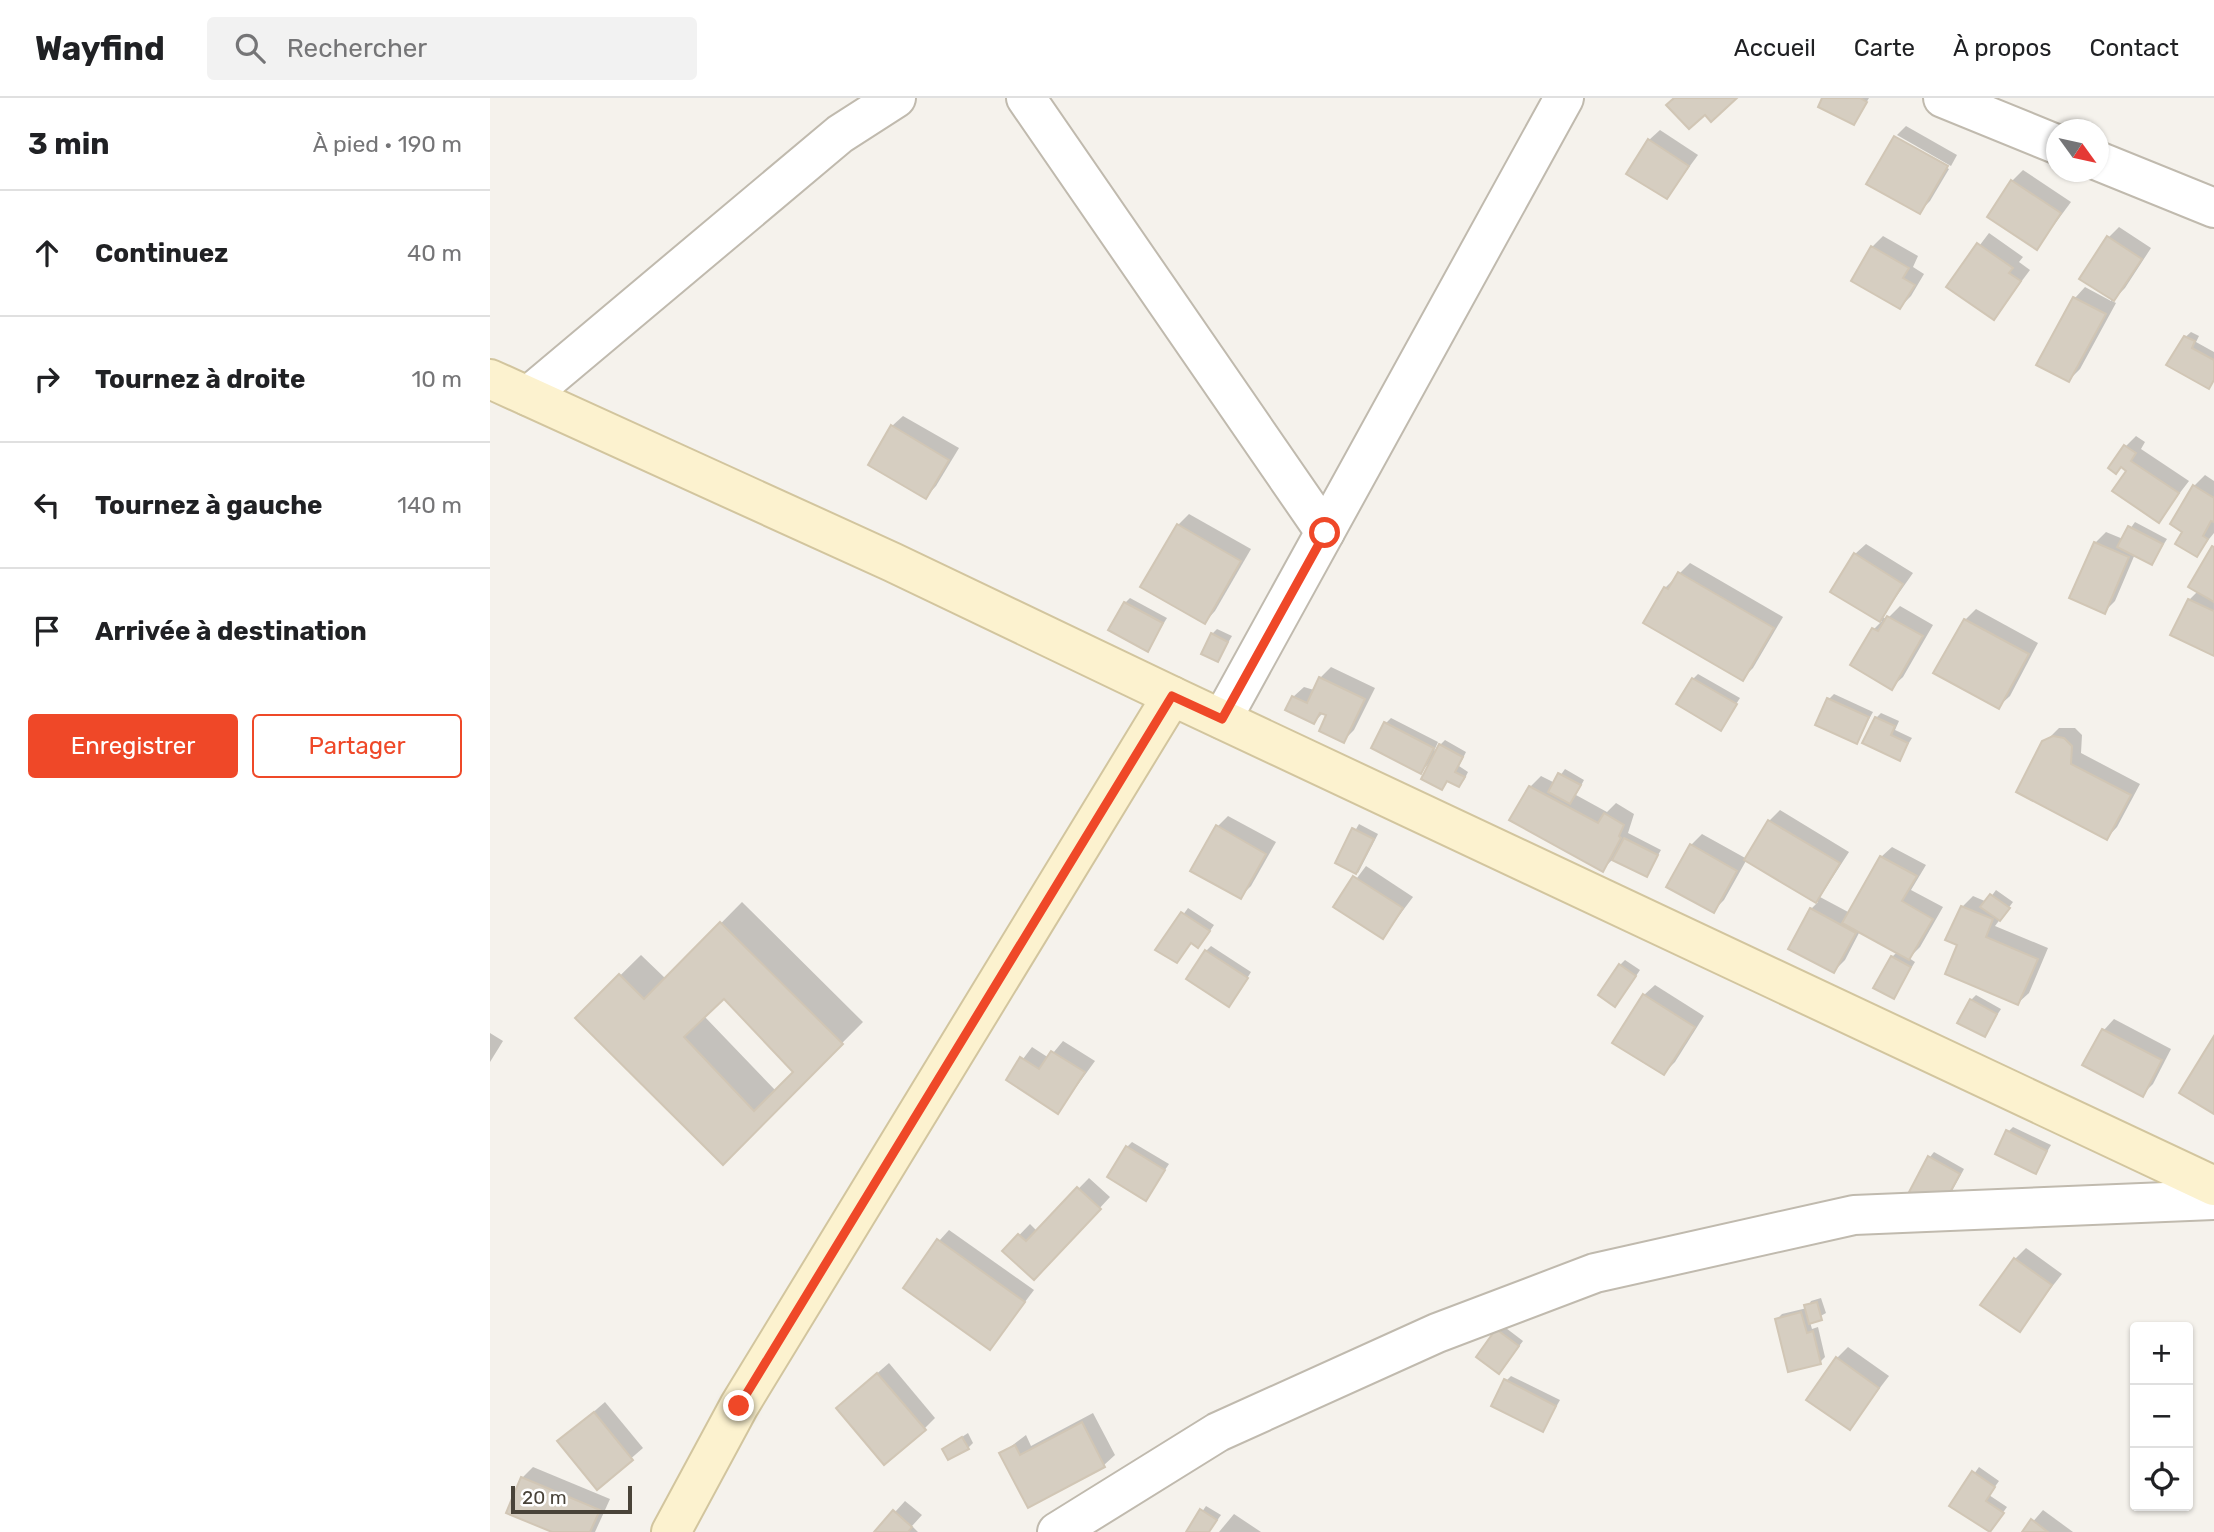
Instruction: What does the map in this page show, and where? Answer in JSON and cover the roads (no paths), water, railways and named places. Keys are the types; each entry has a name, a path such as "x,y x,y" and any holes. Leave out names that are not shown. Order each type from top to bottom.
{"street":[{"path":"528,396 840,134 895,98"},
{"path":"1026,98 1325,533"},
{"path":"1222,719 1564,98"},
{"path":"1943,98 2046,140"},
{"path":"2109,165 2214,208"},
{"path":"490,379 892,562 2214,1186"},
{"path":"671,1532 739,1406 1172,696"},
{"path":"1057,1532 1219,1432 1437,1333 1595,1273 1854,1214 2214,1200"}]}
